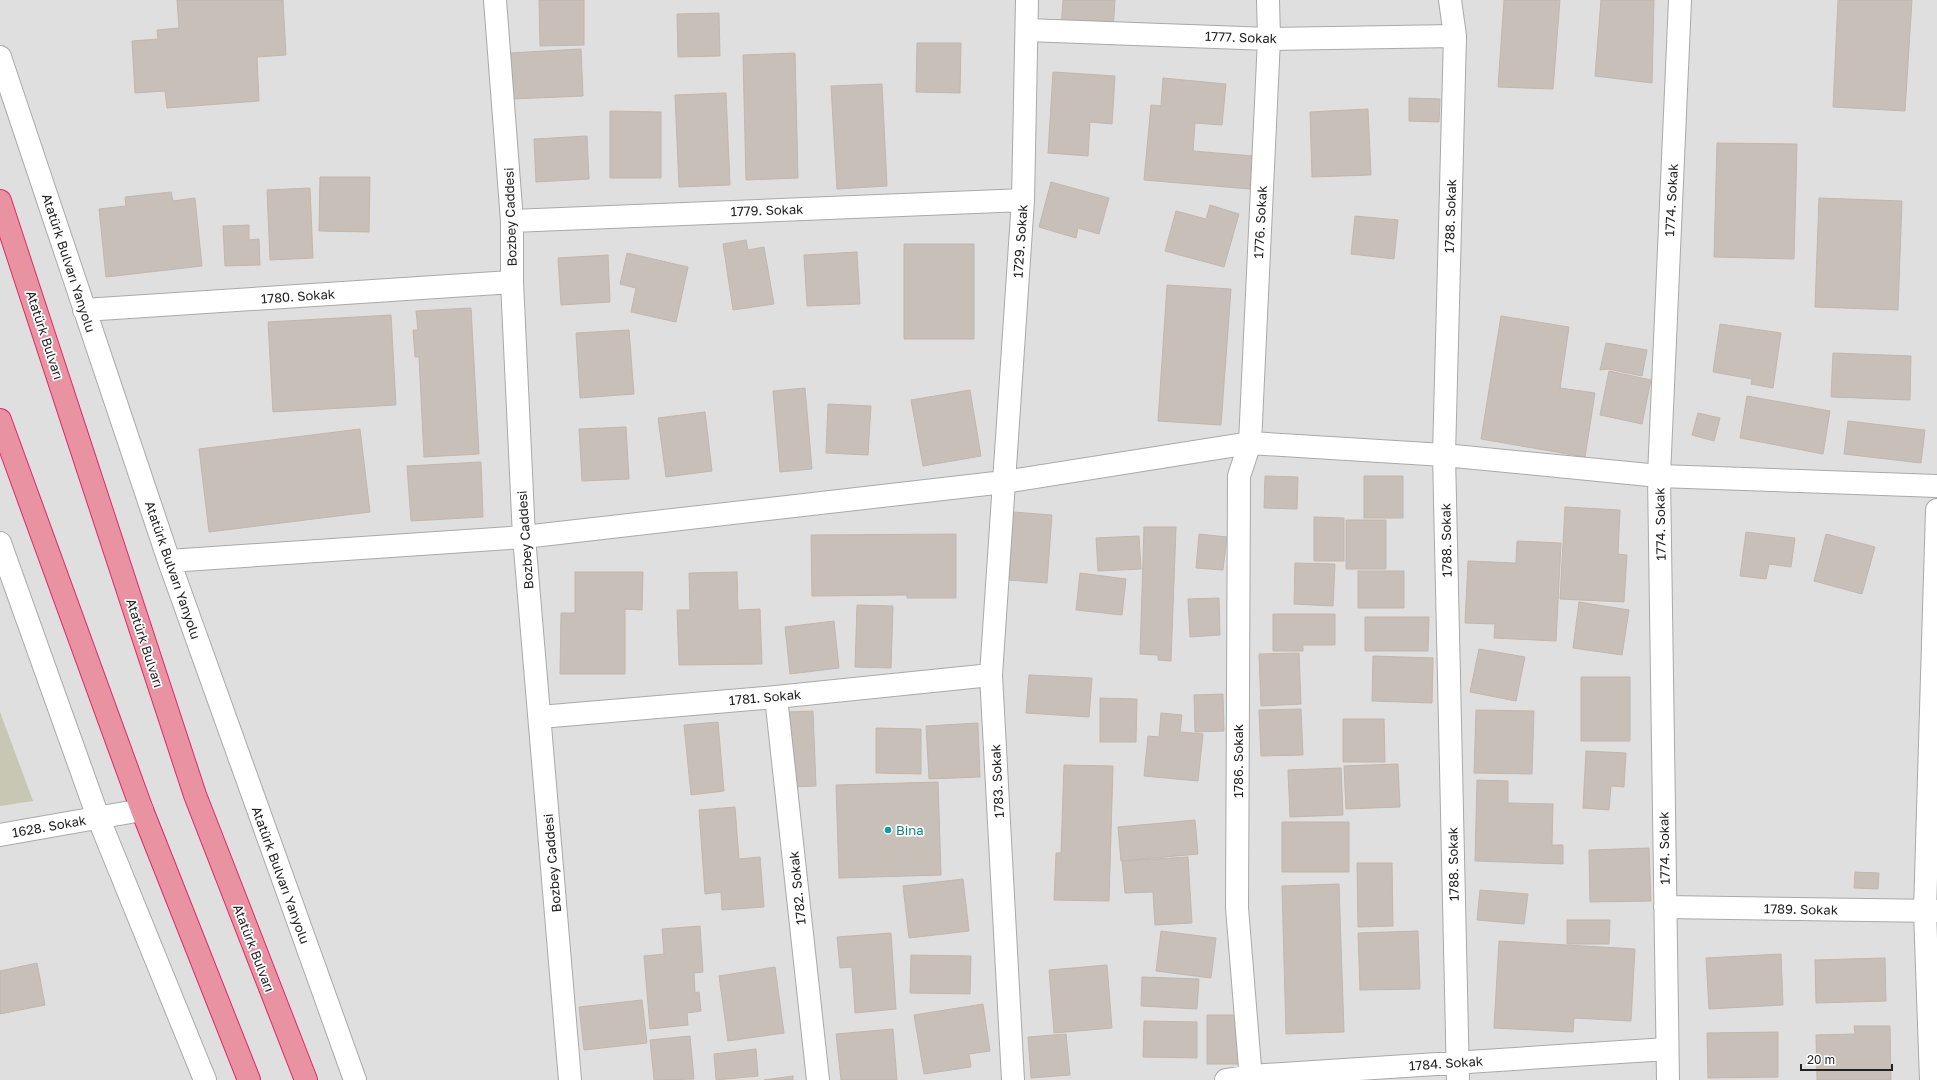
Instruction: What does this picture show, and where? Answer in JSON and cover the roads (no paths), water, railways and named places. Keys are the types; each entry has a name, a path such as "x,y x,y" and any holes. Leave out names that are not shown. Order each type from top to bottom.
{"highway":[{"name":"Atatürk Bulvarı","path":"0,201 195,795 306,1080"},
{"path":"0,420 142,810 249,1080"}],"street":[{"name":"Bozbey Caddesi","path":"495,0 512,221 512,282 524,537 570,1080"},
{"name":"1729. Sokak","path":"1004,482 1023,200 1027,0"},
{"name":"1776. Sokak","path":"1250,443 1269,39 1268,0"},
{"name":"1788. Sokak","path":"1450,0 1455,36 1444,455 1457,1071"},
{"name":"1774. Sokak","path":"1668,1080 1659,476 1680,0"},
{"name":"1777. Sokak","path":"1027,30 1269,39 1455,36"},
{"name":"Atatürk Bulvarı Yanyolu","path":"0,56 169,561 354,1080"},
{"name":"1779. Sokak","path":"512,221 1023,200"},
{"name":"1780. Sokak","path":"84,310 512,282"},
{"path":"169,561 524,537 1004,482 1250,443 1444,455 1659,476 1937,486"},
{"name":"1786. Sokak","path":"1250,443 1239,476 1237,908 1251,1078"},
{"name":"1783. Sokak","path":"1004,482 991,675 1013,1080"},
{"path":"1931,1080 1931,911 1937,510"},
{"path":"0,543 98,817 205,1080"},
{"name":"1781. Sokak","path":"540,717 776,697 991,675"},
{"name":"1782. Sokak","path":"776,697 818,1080"},
{"name":"1628. Sokak","path":"0,835 142,810"},
{"name":"1789. Sokak","path":"1665,907 1931,911"},
{"name":"1784. Sokak","path":"1226,1080 1457,1071 1667,1049"}],"place":[{"name":"Bina","path":"888,830"}]}
